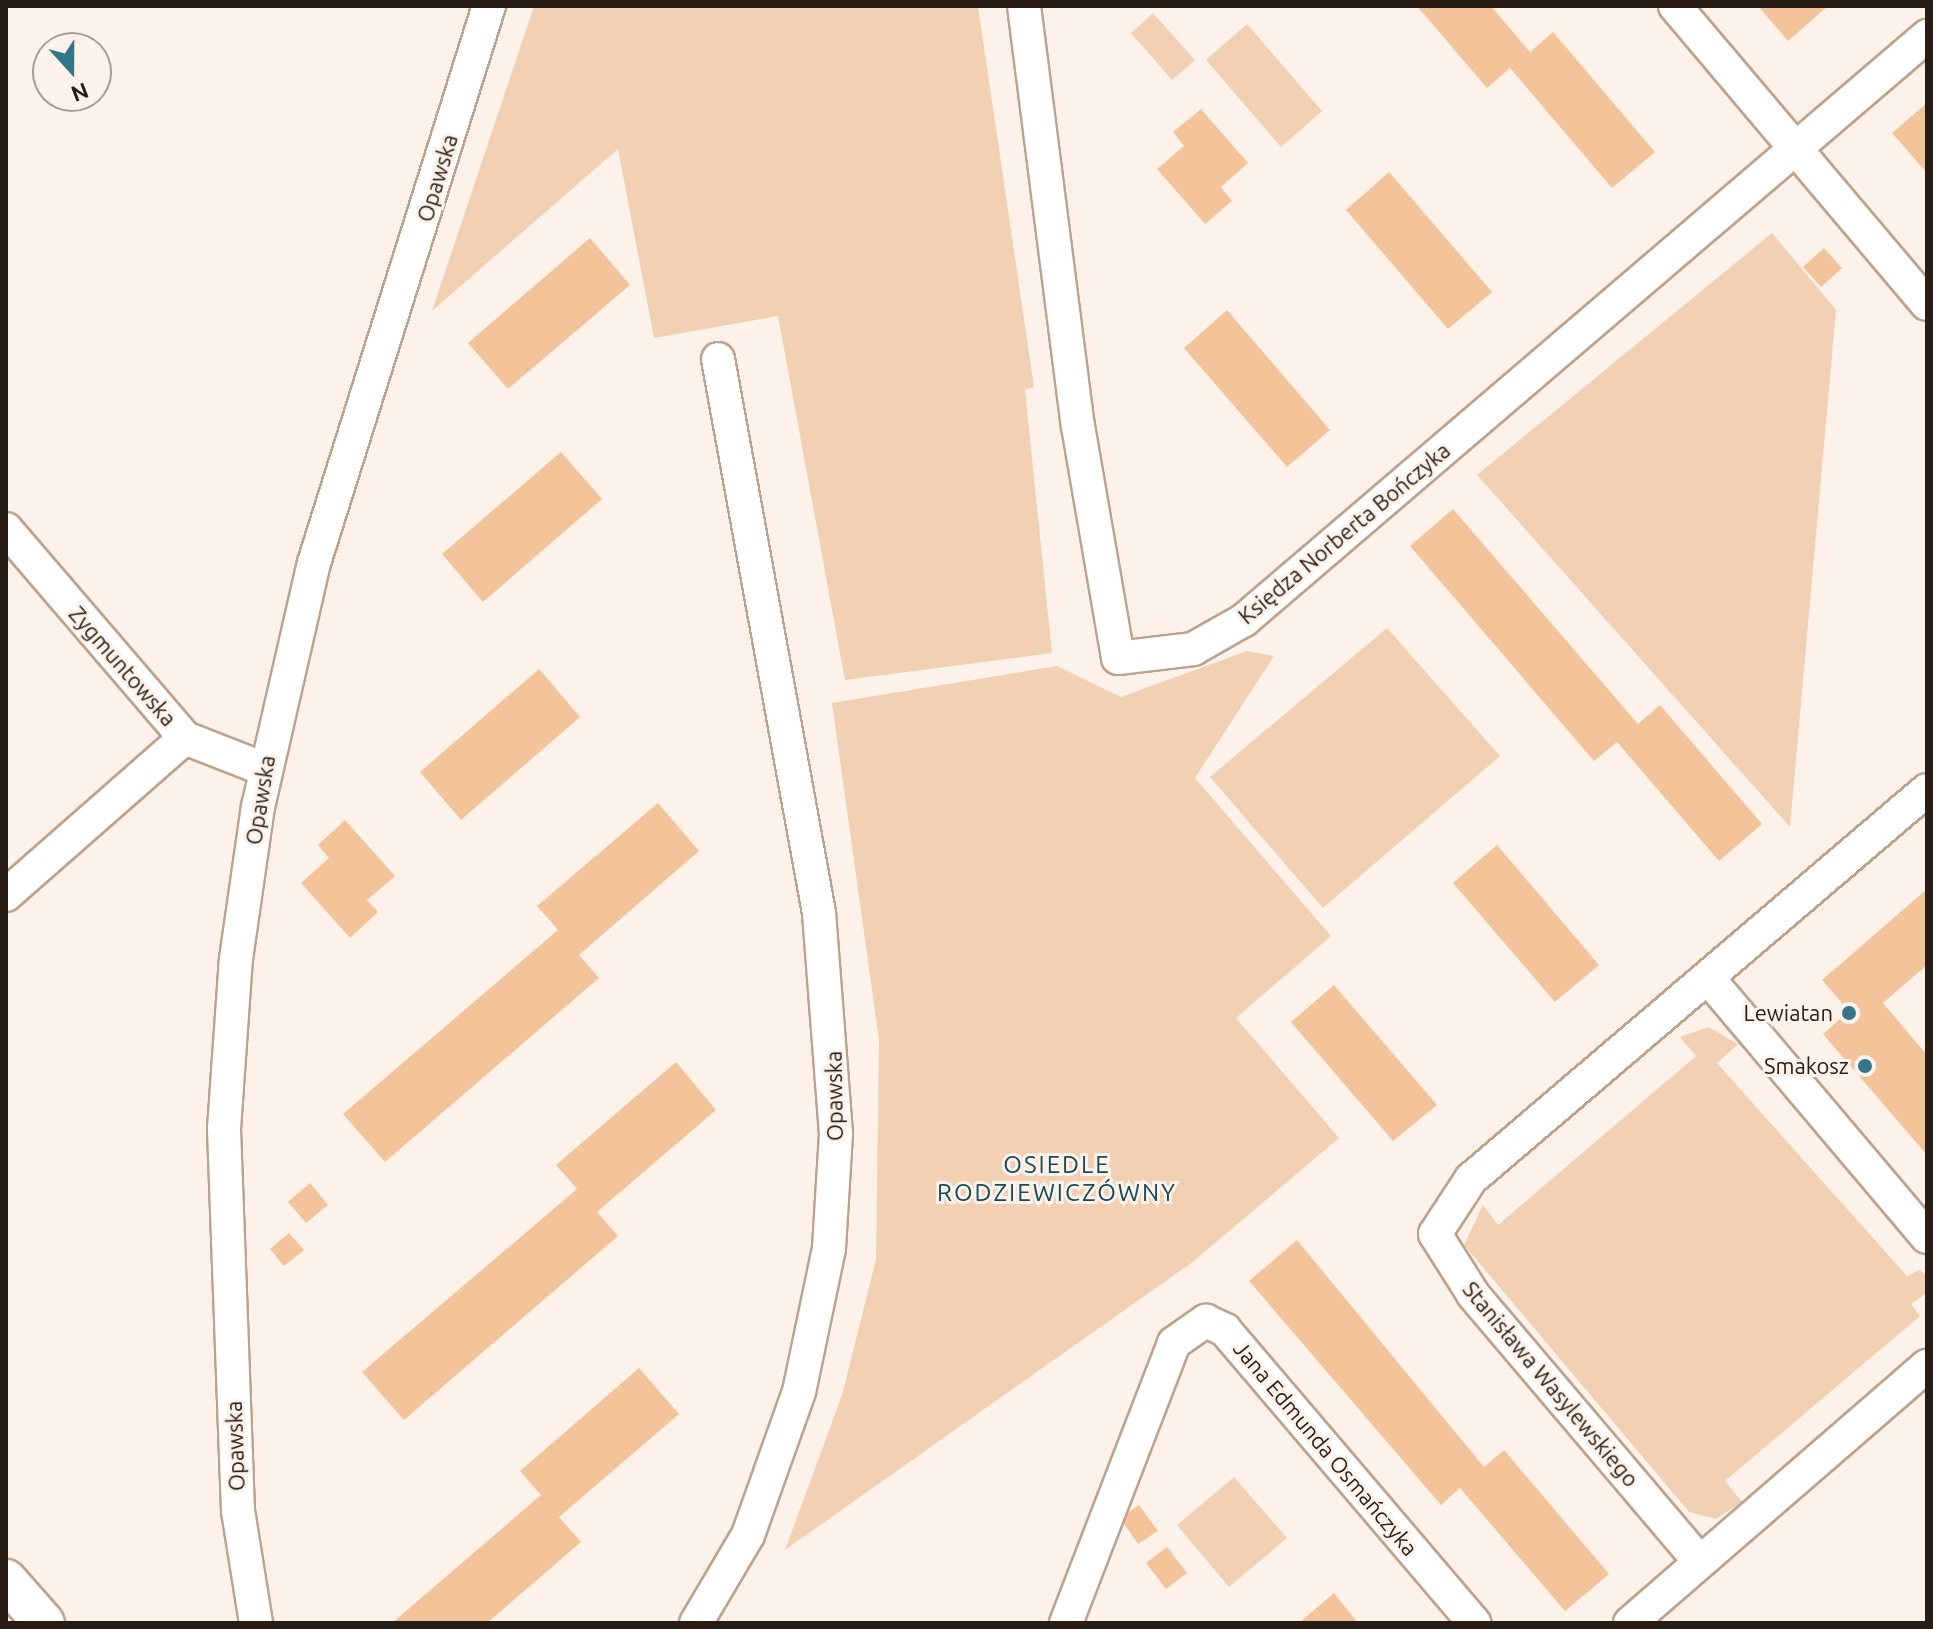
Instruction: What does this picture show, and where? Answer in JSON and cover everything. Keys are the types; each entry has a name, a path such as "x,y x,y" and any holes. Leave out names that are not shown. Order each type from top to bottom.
{"street":[{"name":"Opawska","path":"256,1623 238,1511 224,1129 236,959 264,769 314,563 489,6"},
{"name":"Księdza Norberta Bończyka","path":"1024,6 1078,426 1118,658 1193,649 1244,620 1927,36"},
{"path":"1675,6 1927,304"},
{"name":"Opawska","path":"696,1623 748,1535 799,1392 829,1248 836,1134 819,913 718,359"},
{"name":"Zygmuntowska","path":"6,529 185,738 264,769"},
{"path":"6,895 185,738"},
{"name":"Stanisława Wasylewskiego","path":"1700,1562 1473,1294 1435,1234 1471,1179 1927,790"},
{"path":"1712,975 1927,1237"},
{"name":"Jana Edmunda Osmańczyka","path":"1066,1623 1174,1343 1189,1326 1206,1321 1225,1330 1474,1623"},
{"path":"1630,1623 1927,1366"},
{"path":"6,1580 44,1623"}],"shaded area":[{"path":"534,6 978,6 1034,387 1025,390 1052,653 845,680 778,316 654,338 618,149 432,311"},
{"path":"1153,13 1195,60 1172,80 1131,33"},
{"path":"1247,24 1322,111 1281,147 1206,60"},
{"path":"1772,233 1836,310 1790,827 1477,475"},
{"path":"1387,628 1500,756 1323,908 1210,777"},
{"path":"1247,651 1274,656 1195,778 1331,936 1236,1018 1339,1138 1194,1261 785,1550 842,1395 876,1259 879,1040 832,703 1057,666 1121,697"},
{"path":"1709,1027 1738,1044 1717,1063 1907,1276 1920,1270 1927,1276 1927,1293 1911,1304 1920,1316 1725,1481 1742,1502 1716,1519 1689,1512 1464,1245 1483,1205 1498,1225 1696,1056 1680,1037"},
{"path":"1234,1477 1287,1538 1229,1587 1177,1525"}],"building":[{"path":"1417,6 1491,6 1530,52 1553,32 1655,152 1612,188 1510,68 1487,88"},
{"path":"1758,6 1828,6 1788,41"},
{"path":"1927,103 1927,173 1892,133"},
{"path":"1201,109 1248,163 1221,187 1232,201 1205,224 1157,169 1184,146 1173,132"},
{"path":"1389,172 1492,292 1448,329 1346,210"},
{"path":"590,238 630,285 508,389 468,343"},
{"path":"1824,248 1842,268 1821,287 1803,267"},
{"path":"1227,310 1330,430 1287,467 1184,348"},
{"path":"561,452 602,499 483,602 442,554"},
{"path":"1453,509 1638,724 1660,705 1762,824 1719,861 1617,742 1594,761 1410,546"},
{"path":"539,669 580,717 461,820 420,772"},
{"path":"658,803 699,851 579,955 599,978 385,1162 343,1114 558,930 537,906"},
{"path":"345,820 395,876 367,900 378,912 350,938 301,883 329,858 318,845"},
{"path":"1497,845 1599,965 1555,1002 1453,883"},
{"path":"1927,889 1927,965 1883,1003 1927,1055 1927,1155 1823,1034 1849,1011 1822,980"},
{"path":"1334,985 1437,1105 1393,1141 1291,1022"},
{"path":"676,1062 716,1110 597,1212 618,1236 404,1420 362,1372 577,1189 556,1165"},
{"path":"310,1183 328,1205 306,1223 288,1202"},
{"path":"289,1233 304,1250 284,1266 270,1249"},
{"path":"1297,1240 1484,1467 1504,1450 1609,1574 1565,1611 1460,1488 1441,1505 1249,1281"},
{"path":"639,1368 679,1414 559,1517 581,1542 487,1623 392,1623 541,1495 520,1471"},
{"path":"1139,1505 1158,1531 1138,1544 1120,1518"},
{"path":"1167,1547 1187,1573 1166,1589 1146,1563"},
{"path":"1334,1593 1358,1623 1299,1623"}],"place":[{"name":"Lewiatan","path":"1849,1013"},
{"name":"Smakosz","path":"1865,1066"}],"district":[{"name":"OSIEDLE RODZIEWICZÓWNY","path":"1057,1179"}]}
